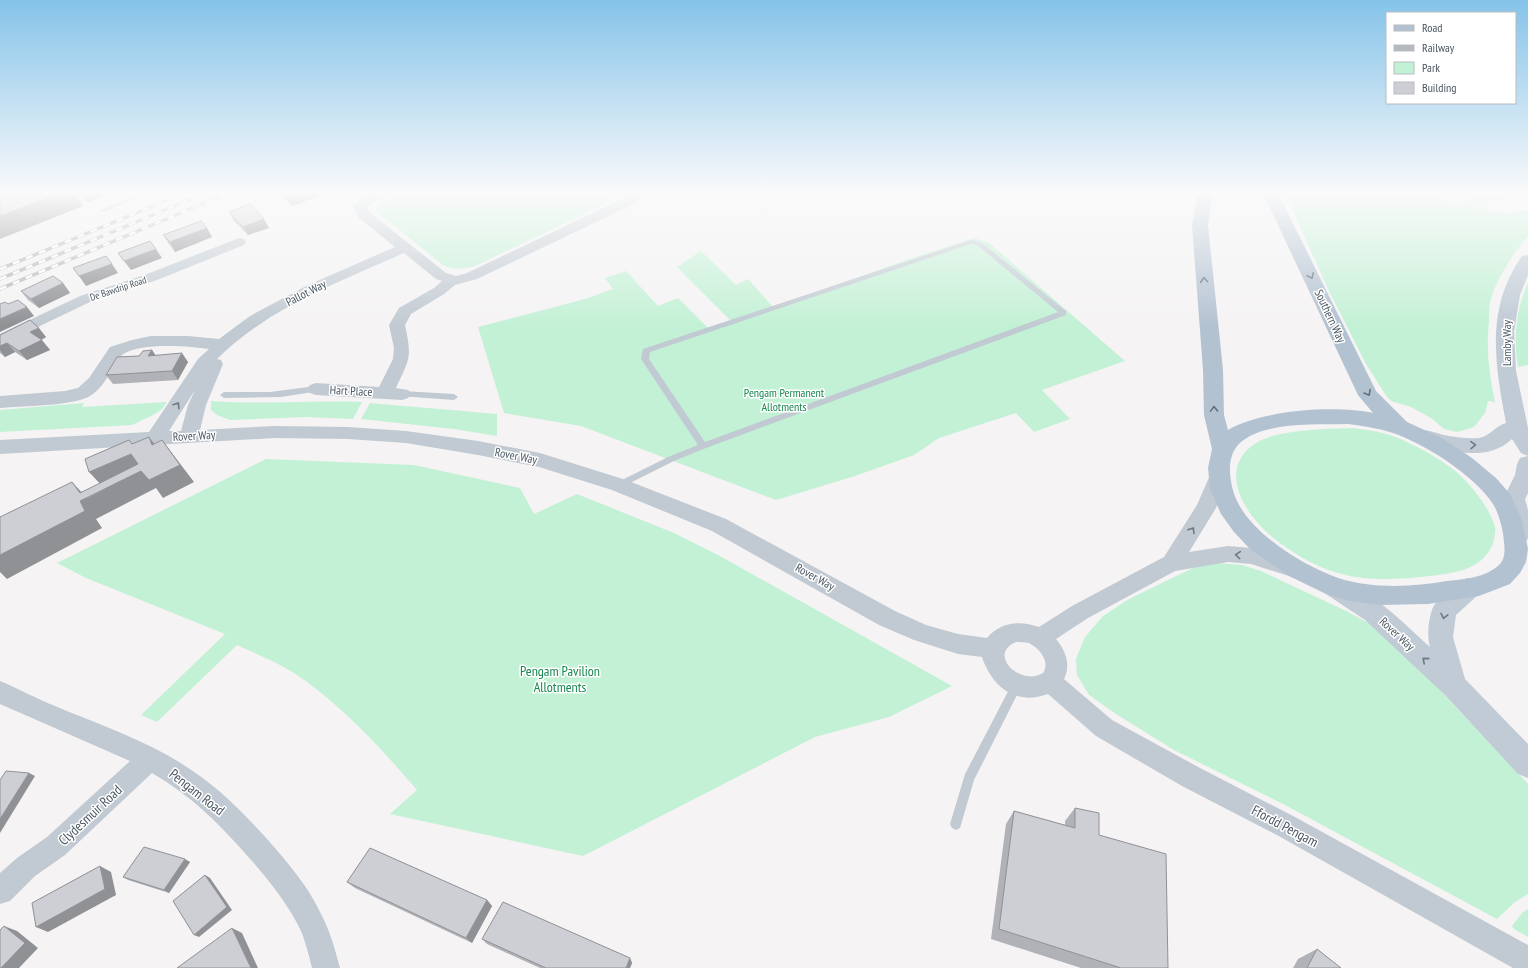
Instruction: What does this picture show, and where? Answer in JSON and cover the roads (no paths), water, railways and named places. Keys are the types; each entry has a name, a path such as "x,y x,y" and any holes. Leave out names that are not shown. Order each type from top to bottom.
{"main road":[{"path":"1201,236 1213,370 1214,415 1222,447 1218,478 1224,498 1235,518 1248,534 1277,556 1302,572 1335,587 1365,595 1436,594 1469,588 1500,577 1513,565 1517,546 1511,520 1502,500 1486,481 1466,464 1442,447 1414,433 1364,418 1348,417 1283,421 1256,426 1232,437 1222,447"},
{"name":"Southern Way","path":"1292,236 1368,395 1385,414 1414,433"}],"street":[{"path":"387,236 401,249 441,276 456,281 472,276 555,236"},
{"name":"De Bawdrip Road","path":"0,340 85,298 152,277 239,242"},
{"name":"Pallot Way","path":"155,438 204,363 222,345 256,319 313,288 401,249"},
{"name":"Lamby Way","path":"1528,260 1515,284 1508,304 1504,328 1505,360 1509,390 1517,428 1528,448"},
{"name":"Hart Place","path":"316,389 394,394 402,348 397,326 405,311 439,291 452,280"},
{"path":"0,402 65,397 84,392 95,382 116,351 132,345 151,341 188,341 222,345 216,362 196,405 189,436"},
{"path":"1414,433 1443,442 1478,445 1490,443 1503,437 1508,430 1517,428"},
{"name":"Rover Way","path":"0,447 275,432 348,432 406,437 540,460 619,485 719,525 887,618 958,644 993,649"},
{"path":"1517,546 1520,524 1514,499 1526,475 1528,464"},
{"path":"1171,563 1206,508 1218,478"},
{"path":"1040,638 1080,612 1171,563 1228,554 1251,556 1302,572"},
{"name":"Rover Way","path":"1335,587 1374,612 1454,686 1528,764"},
{"name":"Rover Way","path":"1454,686 1440,637 1444,610 1469,588"},
{"path":"1023,632 1040,638 1053,651 1057,659 1056,671 1050,681 1035,688 1017,685 1008,680 995,666 993,649 996,642 1007,634 1023,632"},
{"name":"Ffordd Pengam","path":"1050,681 1079,708 1104,728 1191,777 1286,826 1528,961"},
{"name":"Pengam Road","path":"0,692 24,705 124,746 150,759 181,777 211,799 272,865 300,902 312,923 322,950 326,968"},
{"name":"Clydesmuir Road","path":"0,891 26,867 56,846 150,759"},
{"name":"Clydesmuir Road","path":"0,876 26,867"}],"lane":[{"path":"619,485 671,459 702,446 1063,313 979,243 971,242 646,351 645,359 690,425 702,446"},
{"path":"224,395 255,396 297,393 316,389"},
{"path":"394,394 454,397"},
{"path":"956,824 969,778 980,754 1017,685"}],"railway":[{"path":"0,269 80,236"},
{"path":"0,279 102,236"},
{"path":"0,289 126,236"}],"park label":[{"name":"Pengam Permanent Allotments","path":"784,400"},
{"name":"Pengam Pavilion Allotments","path":"560,680"}]}
